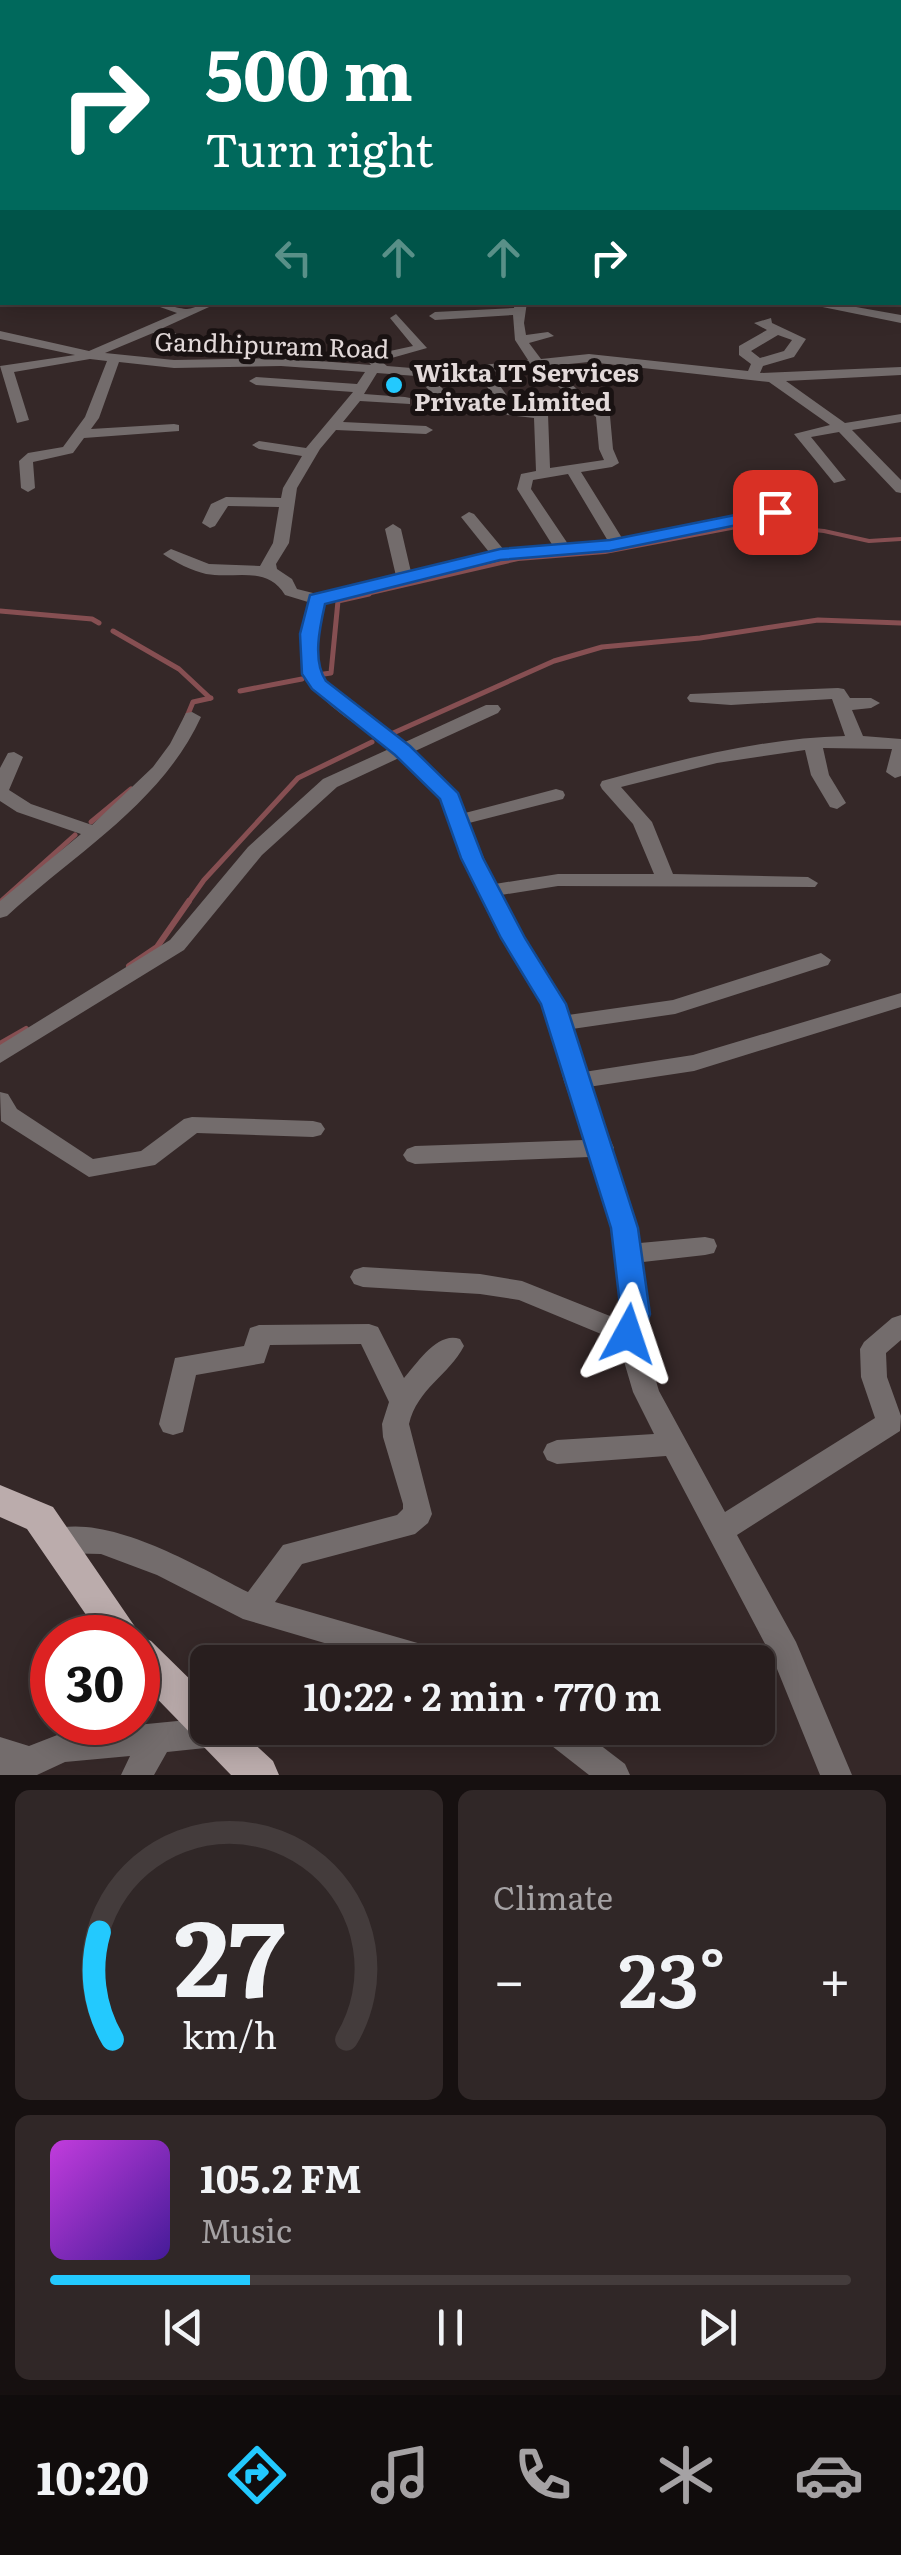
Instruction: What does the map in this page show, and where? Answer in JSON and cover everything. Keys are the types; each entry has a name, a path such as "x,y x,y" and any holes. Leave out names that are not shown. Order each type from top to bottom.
{"main road":[{"path":"0,1500 40,1518 107,1615"},
{"path":"160,1676 190,1706"},
{"path":"228,1745 259,1775"}],"street":[{"path":"162,305 188,313"},
{"path":"22,420 4,370 93,356 207,305"},
{"path":"436,316 466,308 519,307 520,340 534,364 593,404 603,416 606,449 612,463 526,476 524,488 563,550"},
{"path":"749,318 772,326 800,339 788,354 755,370 744,352 745,346 772,326 786,323 805,311 901,320"},
{"path":"269,571 268,564 280,543 285,503 310,453 368,382 372,359 421,348 396,318"},
{"path":"153,328 184,342"},
{"name":"Gandhipuram Road","path":"0,336 114,358 209,365 281,362 368,382 420,373 610,359 755,370 772,378 901,371"},
{"path":"520,340 548,336"},
{"path":"28,488 26,461 32,456 68,450 99,402 114,358"},
{"path":"482,370 512,412 541,414 542,472"},
{"path":"420,373 453,406 476,410"},
{"path":"772,378 842,426 901,489"},
{"path":"256,380 368,382 405,401"},
{"path":"838,480 801,434 901,418"},
{"path":"332,426 426,430"},
{"path":"80,434 174,428"},
{"path":"259,445 310,453"},
{"path":"572,469 618,544"},
{"path":"210,522 218,504 226,500 285,503"},
{"path":"170,554 207,570 269,571 286,582 292,592 316,599 500,554 618,544 775,512"},
{"path":"468,517 500,554"},
{"path":"393,530 404,576"},
{"path":"316,599 310,634 311,674 450,797 472,858 537,981 554,1004 575,1080 602,1148 630,1254 635,1314 628,1334 646,1392 785,1652 836,1775"},
{"path":"696,698 735,702 762,696 838,693 856,740"},
{"path":"845,705 871,703"},
{"path":"0,1055 177,946 255,851 330,783 492,709"},
{"path":"0,912 94,832 175,754 192,716"},
{"path":"666,880 642,822 610,786 724,757 812,742 856,740 901,747 894,772"},
{"path":"812,742 820,775 837,803"},
{"path":"14,758 0,791 24,808 94,832"},
{"path":"459,820 556,795"},
{"path":"490,891 558,880 808,883"},
{"path":"559,1024 675,1007 821,960"},
{"path":"575,1080 694,1063 901,1000"},
{"path":"0,1100 10,1114 89,1168 148,1159 192,1125 313,1129"},
{"path":"415,1155 602,1148"},
{"path":"630,1254 705,1246"},
{"path":"363,1277 480,1284 522,1292 628,1334"},
{"path":"719,1531 895,1421 874,1377 874,1350 901,1325"},
{"path":"174,1424 184,1366 255,1356 259,1336 370,1334 402,1400"},
{"path":"254,1610 293,1554 405,1525 418,1514 417,1494 396,1434 402,1400 451,1346"},
{"path":"557,1452 674,1444"},
{"path":"58,1540 102,1540 254,1610 376,1645"},
{"path":"160,1738 190,1732"},
{"path":"15,1762 77,1745"},
{"path":"139,1774 154,1745"},
{"path":"576,1745 614,1775"}],"waterway":[{"path":"358,596 518,559 605,552 752,524 824,531 869,541 901,539"},
{"path":"324,674 331,673 338,601 369,594"},
{"path":"0,611 92,619 99,623"},
{"path":"391,734 554,661 602,647 700,638 818,620 901,623"},
{"path":"113,631 179,669 210,698"},
{"path":"240,691 302,679"},
{"path":"186,719 193,702 211,698"},
{"path":"187,904 204,880 298,778 372,742"},
{"path":"91,822 131,789"},
{"path":"0,902 75,835"},
{"path":"129,966 157,947 189,901"},
{"path":"0,1044 26,1029"}],"place":[{"name":"Wikta IT Services Private Limited","path":"394,385"}],"route":[{"path":"628,1334 635,1314 630,1254 619,1204 575,1080 554,1004 537,981 472,858 450,797 432,777 319,685 311,674 310,634 316,599 500,554 610,545 775,512"}]}
